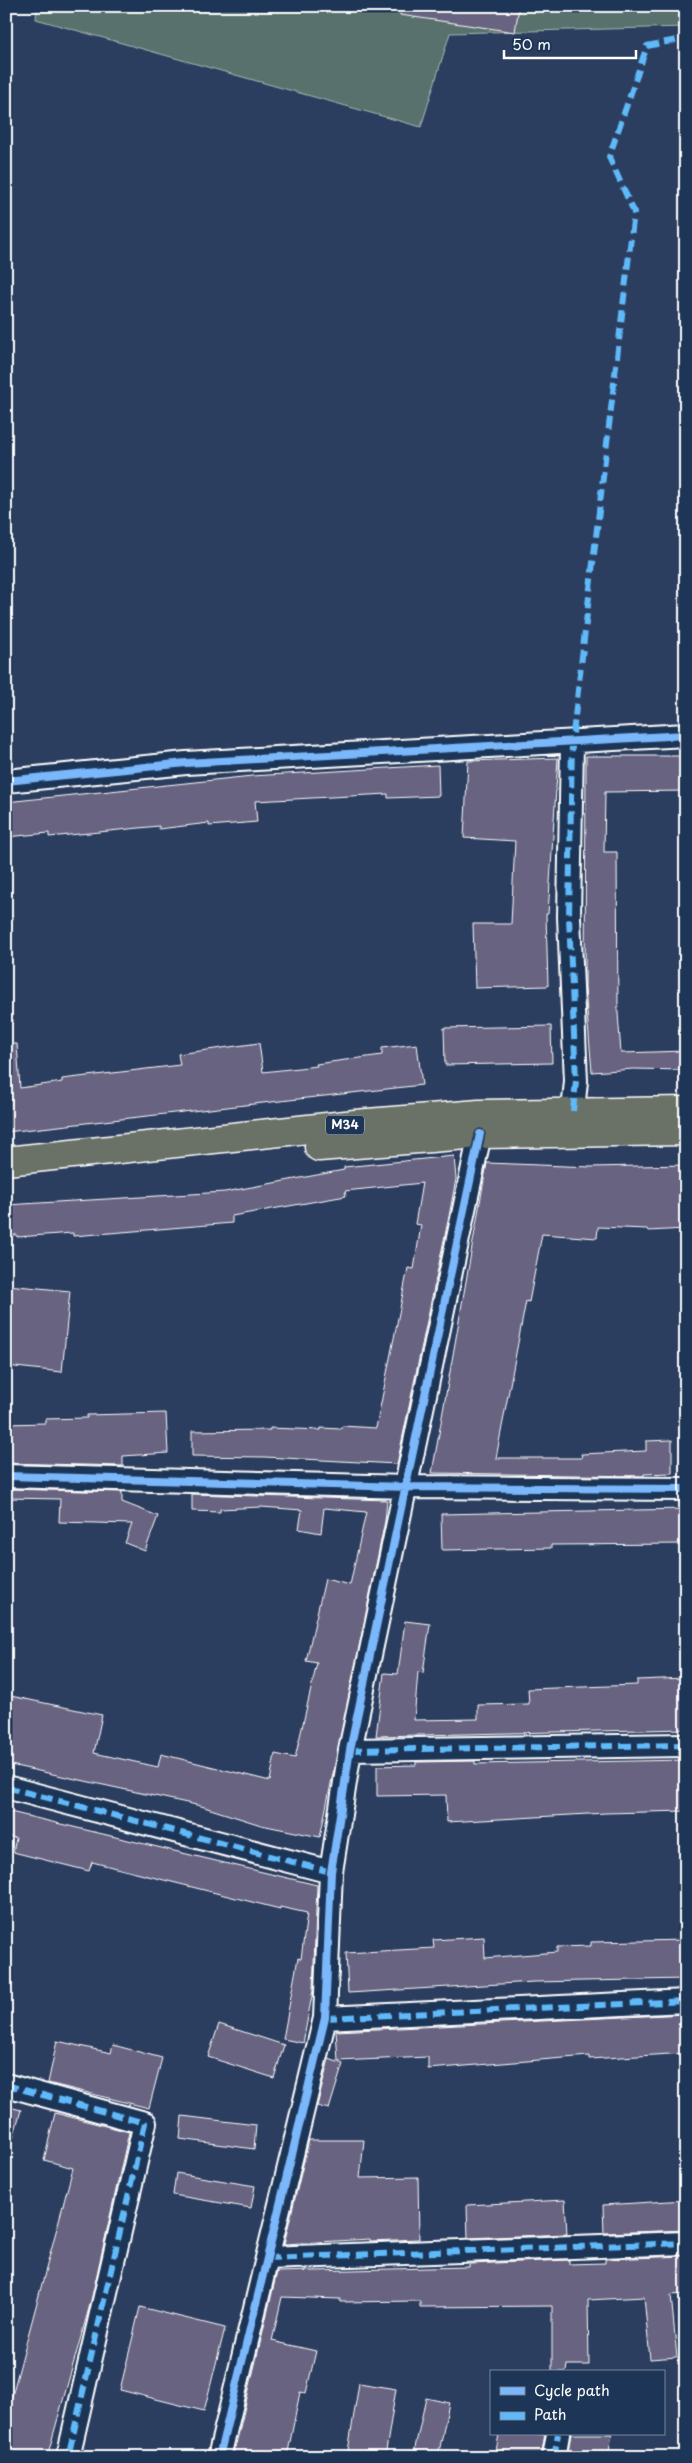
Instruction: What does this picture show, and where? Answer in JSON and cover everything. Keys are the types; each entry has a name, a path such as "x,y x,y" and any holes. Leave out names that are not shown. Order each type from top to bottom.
{"main road":[{"name":"M34","path":"6,1161 406,1119 479,1114 573,1111 686,1111"},
{"name":"M34","path":"6,1178 131,1164 480,1134 686,1131"}],"street":[{"path":"6,781 186,762 686,735"},
{"path":"572,742 569,917 576,1081 573,1111"},
{"path":"219,2457 325,2018 331,1872 350,1750 480,1134"},
{"path":"6,1476 407,1487 686,1488"},
{"path":"350,1750 686,1745"},
{"path":"6,1786 331,1872"},
{"path":"325,2018 686,2001"},
{"path":"6,2085 145,2123 68,2457"},
{"path":"267,2258 686,2243"},
{"path":"554,2457 558,2436"}],"green space":[{"path":"37,6 686,6 686,27 450,33 421,127 36,19"}],"building":[{"path":"401,6 519,6 515,32 400,15"},
{"path":"586,756 686,756 686,791 605,792 604,852 617,852 618,1013 621,1053 686,1051 686,1070 633,1069 592,1072 585,988"},
{"path":"558,758 548,914 546,914 548,986 475,988 473,924 511,924 515,841 464,838 468,761"},
{"path":"438,765 439,796 388,798 388,794 255,801 257,822 209,826 209,823 159,829 159,826 49,837 49,833 6,837 6,802 252,776"},
{"path":"551,1026 552,1063 445,1065 444,1028"},
{"path":"259,1043 263,1072 317,1066 316,1064 382,1055 382,1048 417,1044 422,1085 6,1132 6,1044 17,1044 20,1088 62,1082 62,1079 180,1065 178,1054"},
{"path":"454,1156 456,1179 397,1464 265,1457 192,1456 192,1431 270,1430 270,1428 321,1430 321,1428 341,1429 342,1426 376,1428 408,1268 414,1269 421,1225 415,1224 422,1183 345,1191 346,1196 232,1216 232,1223 73,1236 73,1233 17,1237 17,1235 6,1235 6,1205 225,1192 344,1170 344,1167"},
{"path":"487,1163 591,1167 686,1165 686,1229 648,1231 647,1229 598,1227 597,1238 542,1234 529,1302 526,1301 496,1458 582,1458 581,1454 646,1451 646,1441 672,1440 672,1473 644,1474 644,1476 432,1473"},
{"path":"7,1285 70,1291 62,1372 6,1366"},
{"path":"166,1413 168,1453 123,1456 123,1466 6,1463 6,1424 45,1423 45,1419 87,1418 87,1415"},
{"path":"6,1489 122,1492 122,1502 158,1516 145,1551 125,1543 132,1524 59,1522 60,1499 6,1498"},
{"path":"192,1494 387,1500 385,1521 320,1837 261,1825 201,1806 6,1764 6,1695 102,1715 94,1753 158,1767 161,1754 270,1781 275,1754 295,1758 317,1663 306,1661 325,1579 350,1585 366,1512 324,1508 321,1533 299,1529 302,1510 261,1507 220,1509 220,1512 192,1511"},
{"path":"686,1509 686,1544 551,1545 551,1548 442,1550 441,1514"},
{"path":"405,1621 430,1624 423,1673 418,1672 414,1720 478,1719 478,1705 529,1704 528,1689 637,1685 637,1680 686,1678 686,1729 376,1736 384,1673 398,1674"},
{"path":"686,1760 686,1811 606,1813 447,1822 446,1795 377,1796 377,1766 416,1765 416,1762 475,1761 475,1764"},
{"path":"6,1811 317,1885 313,1990 303,2043 283,2039 298,1958 301,1959 307,1913 280,1907 280,1909 92,1862 89,1871 13,1852 16,1838 6,1836"},
{"path":"484,1937 485,1958 557,1952 557,1947 591,1946 591,1942 686,1940 686,1979 534,1982 348,1993 346,1953 434,1948 433,1940"},
{"path":"686,2014 686,2053 589,2059 589,2056 428,2069 428,2057 338,2061 336,2031"},
{"path":"219,2024 284,2045 274,2078 208,2057"},
{"path":"57,2041 111,2053 113,2045 162,2058 149,2108 48,2083"},
{"path":"329,2059 343,2064 329,2109 317,2106"},
{"path":"6,2106 21,2110 10,2149 6,2149"},
{"path":"55,2113 129,2132 91,2301 47,2457 6,2457 6,2418 73,2168 44,2160"},
{"path":"182,2116 256,2125 254,2149 180,2139"},
{"path":"309,2140 364,2140 360,2178 418,2177 419,2239 370,2241 370,2239 284,2244"},
{"path":"176,2173 255,2186 251,2208 173,2195"},
{"path":"565,2200 567,2234 468,2238 467,2205"},
{"path":"686,2200 686,2230 604,2233 603,2205"},
{"path":"686,2256 686,2294 671,2295 677,2357 650,2359 644,2297 588,2300 589,2365 567,2365 566,2370 552,2370 552,2306 420,2307 420,2301 340,2302 340,2299 282,2297 272,2341 316,2351 306,2393 300,2392 287,2457 233,2457 277,2272 469,2267 469,2264 569,2260 569,2264 605,2263 605,2259"},
{"path":"140,2307 225,2328 204,2411 120,2390"},
{"path":"359,2383 396,2389 385,2457 347,2457"},
{"path":"426,2398 449,2403 438,2457 413,2457"},
{"path":"499,2436 545,2436 541,2457 495,2457"},
{"path":"571,2436 612,2436 608,2457 567,2457"}],"marked path":[{"path":"573,1111 576,1081 569,917 572,742 634,212 609,157 647,46 686,38"},
{"path":"350,1750 686,1745"},
{"path":"6,1787 331,1872"},
{"path":"325,2018 686,2001"},
{"path":"6,2085 145,2123 68,2457"},
{"path":"267,2258 686,2243"},
{"path":"554,2457 558,2436"}],"cycle path":[{"path":"6,781 186,763 686,735"},
{"path":"219,2457 325,2018 331,1872 350,1750 480,1134"},
{"path":"6,1476 407,1487 686,1489"}]}
